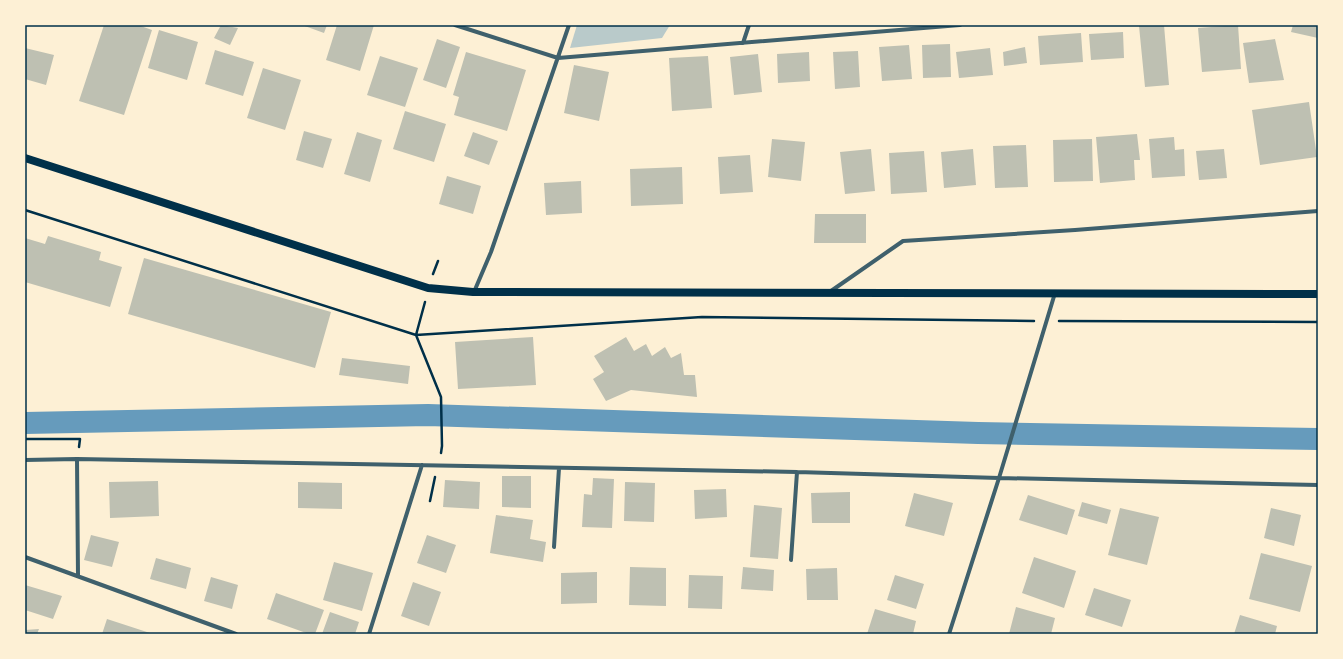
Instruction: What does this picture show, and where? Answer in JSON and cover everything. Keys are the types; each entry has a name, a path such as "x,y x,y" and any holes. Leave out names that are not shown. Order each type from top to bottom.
{"main road":[{"path":"25,158 428,288 473,292 1318,294"}],"street":[{"path":"455,25 558,58 960,25"},
{"path":"473,292 491,252 569,25"},
{"path":"743,43 749,25"},
{"path":"827,294 903,241 1075,230 1318,211"},
{"path":"949,634 999,478 1055,293"},
{"path":"25,460 77,459 438,465 1318,485"},
{"path":"77,459 78,576"},
{"path":"369,634 422,465"},
{"path":"554,547 559,468"},
{"path":"791,560 797,472"},
{"path":"25,557 236,634"}],"path":[{"path":"25,210 416,334 702,317 1318,322"},
{"path":"438,261 428,288 416,334 441,397 442,446"},
{"path":"25,439 80,439 77,459"},
{"path":"430,502 438,465"}],"shaded area":[{"path":"577,25 670,25 662,38 570,48"}],"building":[{"path":"104,25 138,25 152,30 124,115 79,101"},
{"path":"221,25 238,28 230,45 214,38"},
{"path":"302,25 327,25 324,33"},
{"path":"337,25 374,25 360,71 326,60"},
{"path":"1164,25 1169,85 1145,87 1139,26"},
{"path":"1238,25 1241,69 1202,72 1198,28"},
{"path":"1293,25 1318,25 1318,38 1291,32"},
{"path":"159,30 198,42 187,80 148,68"},
{"path":"1123,32 1124,58 1091,60 1089,34"},
{"path":"1081,33 1083,62 1040,65 1038,36"},
{"path":"437,39 460,47 446,88 423,80"},
{"path":"1275,39 1284,80 1249,83 1243,43"},
{"path":"950,44 951,77 923,78 922,45"},
{"path":"909,45 912,79 882,81 879,47"},
{"path":"1025,47 1027,63 1004,66 1003,52"},
{"path":"25,48 54,55 46,85 25,79"},
{"path":"990,48 993,75 959,78 956,52"},
{"path":"215,50 254,62 243,96 205,84"},
{"path":"858,51 860,87 835,89 833,52"},
{"path":"466,52 526,70 507,131 454,115 459,97 453,95"},
{"path":"809,52 810,81 778,83 777,54"},
{"path":"758,54 762,92 734,95 730,57"},
{"path":"380,56 418,68 405,107 367,95"},
{"path":"708,56 712,108 672,111 669,58"},
{"path":"574,65 609,72 599,121 564,113"},
{"path":"263,68 301,80 285,130 247,118"},
{"path":"1309,102 1317,157 1260,165 1252,110"},
{"path":"405,111 446,124 434,162 393,149"},
{"path":"304,131 332,139 323,168 296,160"},
{"path":"357,132 382,140 370,182 344,174"},
{"path":"473,132 498,141 489,165 464,156"},
{"path":"1137,134 1140,160 1134,160 1135,180 1100,183 1096,137"},
{"path":"1174,137 1175,150 1184,149 1185,176 1152,178 1149,139"},
{"path":"772,139 805,142 801,181 768,177"},
{"path":"1092,139 1093,181 1054,182 1053,140"},
{"path":"1026,145 1028,187 995,188 993,146"},
{"path":"871,149 875,191 845,194 840,152"},
{"path":"973,149 976,185 944,188 941,152"},
{"path":"1224,149 1227,178 1199,180 1196,151"},
{"path":"924,151 927,192 891,194 889,153"},
{"path":"750,155 753,192 720,194 718,157"},
{"path":"682,167 683,204 631,206 630,169"},
{"path":"447,176 481,186 473,214 439,204"},
{"path":"581,181 582,213 546,215 544,183"},
{"path":"815,214 866,214 866,243 814,243"},
{"path":"48,236 101,252 99,260 122,267 110,307 25,282 25,238 45,244"},
{"path":"144,258 331,312 315,368 128,314"},
{"path":"533,337 536,385 458,389 455,342"},
{"path":"626,337 634,351 646,344 652,356 665,347 671,358 681,353 684,375 695,375 697,397 631,390 606,401 593,379 604,372 594,356"},
{"path":"342,358 410,366 408,384 339,375"},
{"path":"502,476 531,476 531,508 502,507"},
{"path":"593,478 614,479 612,528 582,527 584,494 592,495"},
{"path":"445,480 480,482 479,509 443,507"},
{"path":"158,481 159,516 110,518 109,482"},
{"path":"298,482 342,483 342,509 298,508"},
{"path":"625,482 655,483 654,522 624,521"},
{"path":"726,489 727,517 695,519 694,490"},
{"path":"850,492 850,523 812,523 811,493"},
{"path":"914,493 953,503 944,536 905,526"},
{"path":"1028,495 1075,510 1067,535 1019,520"},
{"path":"1082,502 1111,510 1107,524 1078,516"},
{"path":"754,505 782,508 778,559 750,557"},
{"path":"1120,508 1159,517 1147,565 1108,555"},
{"path":"1271,508 1301,515 1294,546 1264,538"},
{"path":"496,515 533,520 530,539 546,542 543,562 490,553"},
{"path":"91,535 119,542 112,567 84,560"},
{"path":"427,535 456,545 446,573 417,563"},
{"path":"1261,553 1312,566 1300,612 1249,599"},
{"path":"1034,557 1076,571 1064,608 1022,593"},
{"path":"156,558 191,568 186,589 150,579"},
{"path":"334,562 373,573 362,611 323,600"},
{"path":"630,567 666,568 666,606 629,605"},
{"path":"743,567 774,570 773,591 741,589"},
{"path":"837,568 838,600 807,600 806,569"},
{"path":"597,572 597,603 561,604 561,573"},
{"path":"689,575 723,576 722,609 688,608"},
{"path":"895,575 924,584 916,609 887,600"},
{"path":"211,577 238,585 232,609 204,601"},
{"path":"413,582 441,592 429,626 401,616"},
{"path":"25,585 62,596 53,619 25,610"},
{"path":"1094,588 1131,600 1122,627 1085,615"},
{"path":"276,593 324,610 315,634 309,634 267,619"},
{"path":"1016,607 1055,618 1051,634 1009,634"},
{"path":"875,609 916,621 913,634 867,634"},
{"path":"330,612 359,622 355,634 322,634"},
{"path":"1240,615 1277,626 1275,634 1234,634"},
{"path":"107,619 150,633 150,634 102,634"},
{"path":"39,629 37,634 25,634 25,630"}],"waterway":[{"path":"25,423 428,415 978,433 1318,439"}]}
